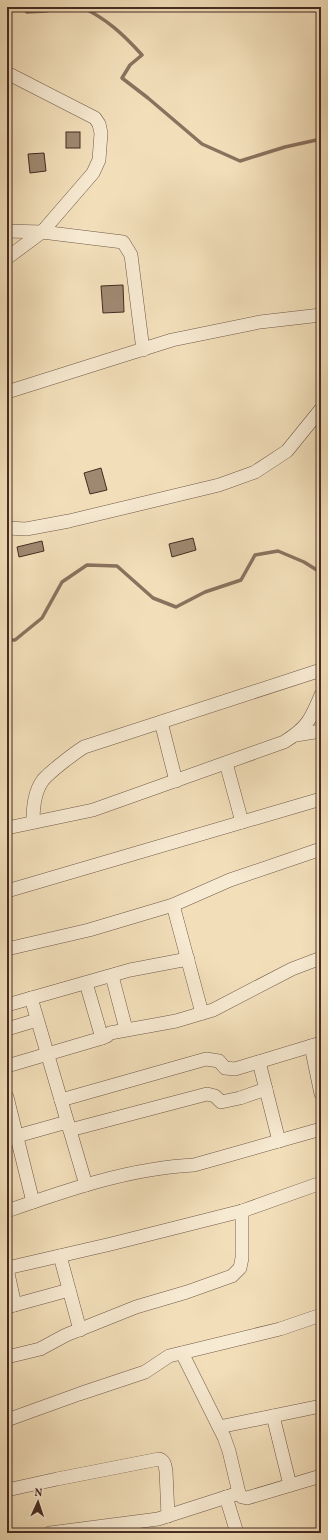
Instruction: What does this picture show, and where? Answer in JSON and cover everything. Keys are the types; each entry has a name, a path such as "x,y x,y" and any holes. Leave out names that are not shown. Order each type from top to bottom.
{"street":[{"path":"7,258 42,232 93,173 99,160 102,134 100,124 95,118 8,76"},
{"path":"7,231 42,232 123,242 131,255 143,350"},
{"path":"7,392 172,340 260,322 321,315"},
{"path":"7,528 26,529 70,521 219,485 255,472 287,450 321,409"},
{"path":"32,822 33,804 43,780 73,754 84,747 321,670"},
{"path":"7,828 93,810 284,742 296,735 308,724 321,695"},
{"path":"161,722 176,781"},
{"path":"296,735 321,731"},
{"path":"226,763 242,822"},
{"path":"7,891 321,799"},
{"path":"7,950 89,930 173,905 230,880 321,849"},
{"path":"173,905 202,1013"},
{"path":"7,1066 102,1038 110,1033 176,1021 213,1010 292,969 321,958"},
{"path":"7,1005 130,970 188,959"},
{"path":"112,976 126,1030"},
{"path":"86,983 102,1038"},
{"path":"31,998 86,1185"},
{"path":"7,1029 37,1020"},
{"path":"61,1100 206,1059 218,1061 225,1068 230,1069 316,1045 321,1094"},
{"path":"259,1062 279,1141"},
{"path":"17,1136 69,1126 207,1094 215,1096 221,1102 240,1098 266,1089"},
{"path":"7,1097 33,1202"},
{"path":"7,1211 86,1185 140,1171 173,1166 194,1166 321,1129"},
{"path":"69,1290 11,1306 7,1269 242,1211 321,1183"},
{"path":"7,1357 40,1349 80,1330 136,1307 200,1288 232,1276 240,1268 242,1258 242,1211"},
{"path":"60,1256 80,1330"},
{"path":"7,1420 145,1372 169,1356 280,1329 321,1315"},
{"path":"182,1353 219,1427 229,1451 239,1493 242,1497 247,1498 321,1476"},
{"path":"219,1427 321,1406"},
{"path":"273,1416 290,1485"},
{"path":"7,1490 159,1459 163,1460 165,1464 168,1516"},
{"path":"50,1533 158,1519 239,1493"},
{"path":"226,1497 237,1533"}],"building":[{"path":"66,132 80,132 80,148 66,148"},
{"path":"44,153 46,171 30,173 28,154"},
{"path":"123,285 124,312 103,313 101,286"},
{"path":"101,468 107,490 90,494 84,473"},
{"path":"193,538 196,550 172,557 169,544"},
{"path":"42,541 44,551 19,557 17,547"}],"waterway":[{"path":"22,7 27,12 46,11 60,7"},
{"path":"81,7 107,22 142,55 130,65 122,78 202,144 240,161 285,147 321,139"},
{"path":"7,640 15,640 42,618 62,582 87,565 117,566 153,598 176,607 205,592 241,580 255,555 278,551 304,562 320,572 321,570"}]}
